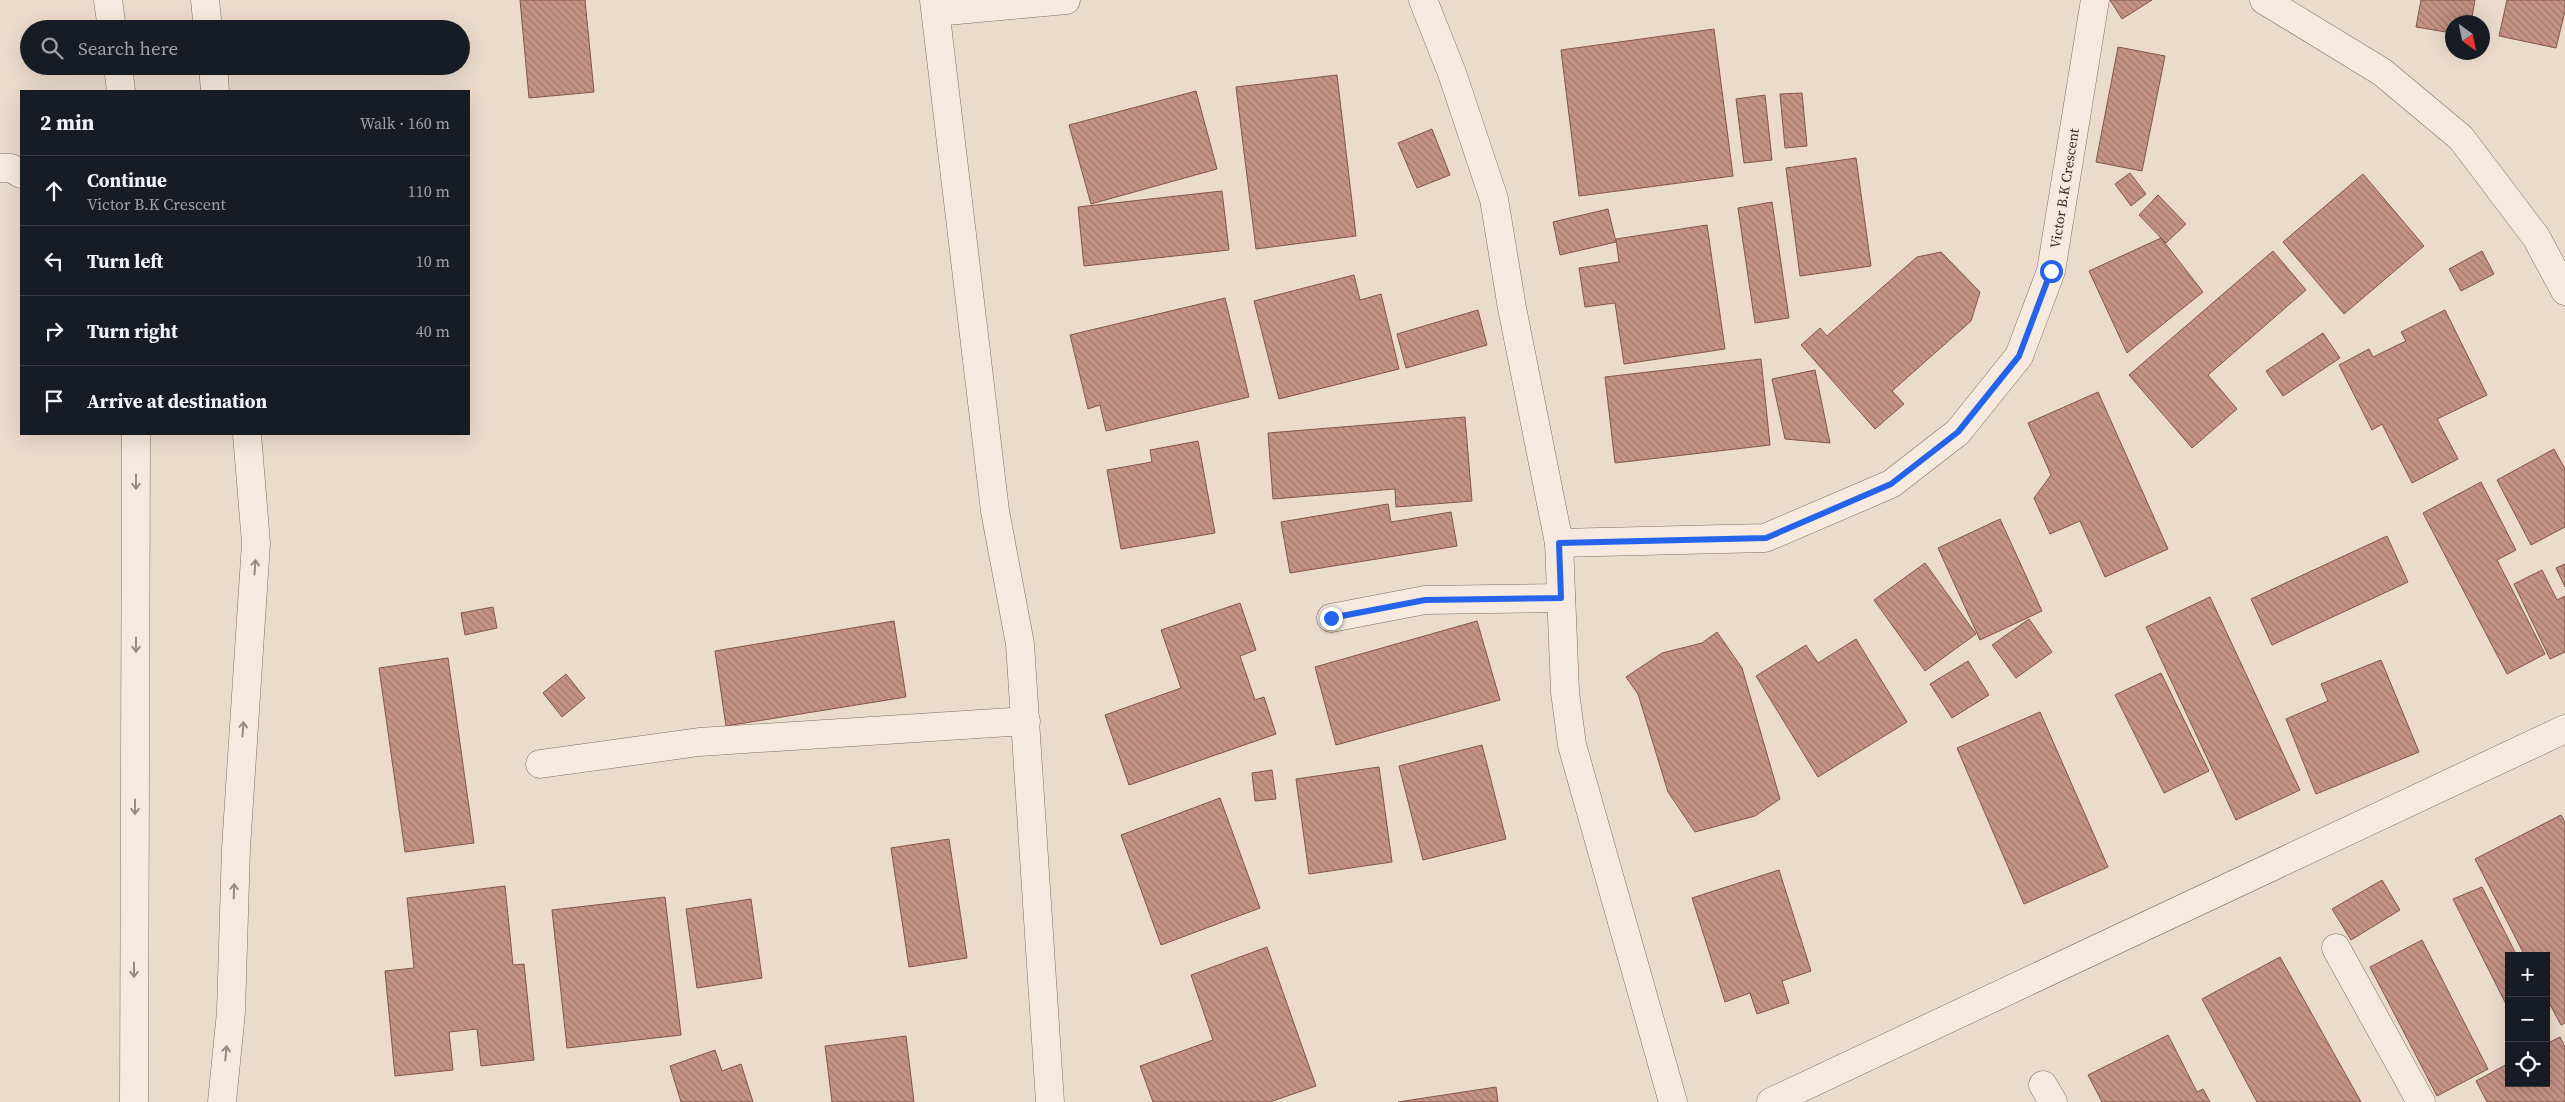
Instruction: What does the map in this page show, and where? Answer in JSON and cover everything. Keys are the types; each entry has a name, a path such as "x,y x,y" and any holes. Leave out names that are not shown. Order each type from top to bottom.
{"street":[{"path":"108,0 111,20"},
{"path":"205,0 207,20"},
{"path":"1050,1102 1020,644 995,512 935,6 1066,0"},
{"path":"1423,0 1452,73 1494,199 1512,308 1559,543 1565,692 1572,745 1673,1102"},
{"name":"Victor B.K Crescent","path":"1559,543 1766,538 1891,484 1958,432 2019,356 2051,271 2095,0"},
{"path":"2264,0 2382,72 2461,138 2536,237 2565,291"},
{"path":"213,75 215,90"},
{"path":"134,1102 136,435"},
{"path":"222,1102 231,1012 236,848 256,543 247,435"},
{"path":"1331,618 1425,600 1561,598"},
{"path":"540,764 699,742 1026,721"},
{"path":"1771,1102 2565,729"},
{"path":"2336,948 2421,1102"}],"building":[{"path":"520,0 585,0 594,92 529,98"},
{"path":"2110,0 2152,0 2122,19"},
{"path":"2421,0 2475,0 2472,15 2445,15 2445,32 2416,27"},
{"path":"2507,0 2565,0 2565,11 2556,48 2499,36"},
{"path":"1714,29 1733,176 1579,196 1561,50"},
{"path":"2118,47 2165,56 2142,171 2096,162"},
{"path":"1337,75 1356,236 1256,249 1236,87"},
{"path":"1196,91 1217,169 1091,204 1069,125"},
{"path":"1802,93 1807,146 1785,148 1780,94"},
{"path":"1765,95 1772,160 1744,163 1736,99"},
{"path":"1432,129 1450,175 1417,188 1398,143"},
{"path":"1856,158 1871,266 1800,276 1786,168"},
{"path":"2130,173 2146,194 2131,206 2115,184"},
{"path":"2363,174 2424,246 2344,314 2283,242"},
{"path":"1222,191 1229,250 1084,266 1078,207"},
{"path":"2158,195 2186,224 2166,243 2139,215"},
{"path":"1772,202 1789,318 1755,323 1738,208"},
{"path":"1608,209 1616,242 1560,255 1553,222"},
{"path":"1707,225 1725,349 1624,364 1615,303 1585,307 1579,268 1619,262 1616,239"},
{"path":"2161,238 2203,292 2127,353 2089,271"},
{"path":"2273,251 2306,290 2208,375 2237,409 2192,448 2129,375"},
{"path":"2482,251 2494,274 2461,291 2449,269"},
{"path":"1941,252 1980,292 1971,321 1892,391 1904,404 1875,429 1801,345 1820,328 1827,336 1917,257"},
{"path":"1354,275 1360,300 1381,294 1399,369 1279,399 1254,301"},
{"path":"1225,298 1249,397 1106,431 1100,405 1088,409 1070,335"},
{"path":"1478,310 1487,345 1406,368 1397,334"},
{"path":"2445,310 2487,395 2437,419 2458,459 2412,483 2382,424 2372,430 2339,365 2369,349 2373,357 2406,341 2401,332"},
{"path":"2323,333 2340,358 2283,396 2266,371"},
{"path":"1761,359 1770,445 1615,463 1605,377"},
{"path":"1815,370 1830,443 1785,439 1772,379"},
{"path":"2098,392 2168,549 2105,577 2080,521 2050,534 2034,498 2051,475 2028,423"},
{"path":"1465,417 1472,501 1396,507 1395,489 1273,499 1268,433"},
{"path":"1198,441 1215,533 1121,549 1107,470 1152,462 1150,450"},
{"path":"2554,449 2565,469 2565,527 2531,545 2497,480"},
{"path":"2481,482 2516,550 2497,560 2545,654 2507,674 2423,513"},
{"path":"1388,504 1391,522 1451,512 1457,546 1290,573 1281,522"},
{"path":"2000,519 2042,611 1980,640 1938,548"},
{"path":"2387,536 2408,582 2272,645 2251,599"},
{"path":"1925,563 1976,634 1925,671 1874,600"},
{"path":"2565,564 2565,587 2556,568"},
{"path":"2542,570 2557,600 2565,596 2565,652 2550,659 2514,584"},
{"path":"2210,597 2300,790 2236,820 2146,627"},
{"path":"1240,603 1256,650 1240,656 1255,700 1264,697 1276,734 1129,785 1105,715 1181,688 1161,630"},
{"path":"493,607 497,628 465,635 461,613"},
{"path":"2029,619 2052,652 2016,678 1992,645"},
{"path":"894,621 906,697 726,726 715,651"},
{"path":"1477,621 1500,700 1336,745 1315,667"},
{"path":"1717,632 1742,668 1780,799 1755,816 1695,832 1668,792 1638,694 1626,677 1662,653 1702,643"},
{"path":"1856,639 1907,722 1818,777 1756,676 1806,645 1818,663"},
{"path":"448,658 474,843 405,852 379,668"},
{"path":"2381,660 2419,752 2316,794 2286,719 2328,701 2321,684"},
{"path":"1968,661 1989,695 1952,718 1930,684"},
{"path":"2161,673 2209,771 2164,793 2115,695"},
{"path":"566,674 585,698 562,717 543,693"},
{"path":"2040,712 2108,867 2024,904 1957,748"},
{"path":"1482,745 1506,839 1423,860 1399,766"},
{"path":"1379,767 1392,862 1309,874 1296,779"},
{"path":"1272,770 1276,799 1255,801 1252,773"},
{"path":"1220,798 1260,908 1161,945 1121,835"},
{"path":"2561,815 2565,822 2565,1023 2561,1025 2550,1004 2550,952 2523,952 2475,859"},
{"path":"949,839 967,958 909,967 891,848"},
{"path":"1779,870 1811,971 1782,981 1789,1003 1757,1014 1750,993 1725,1002 1692,898"},
{"path":"2382,880 2400,910 2351,940 2332,909"},
{"path":"505,886 513,965 524,964 534,1060 481,1066 477,1029 449,1032 453,1070 395,1076 385,971 414,968 407,898"},
{"path":"2482,887 2515,952 2505,952 2505,1002 2453,899"},
{"path":"665,897 681,1035 567,1048 552,910"},
{"path":"751,899 762,978 697,988 686,909"},
{"path":"2422,940 2488,1069 2437,1096 2370,967"},
{"path":"1267,947 1316,1086 1270,1102 1153,1102 1140,1066 1213,1040 1191,975"},
{"path":"2280,957 2361,1102 2257,1102 2202,999"},
{"path":"2168,1035 2197,1092 2203,1089 2210,1102 2102,1102 2088,1075"},
{"path":"906,1036 914,1102 832,1102 825,1046"},
{"path":"2560,1037 2565,1047 2565,1102 2487,1102 2476,1081 2505,1065 2505,1087 2550,1087 2550,1042"},
{"path":"715,1050 722,1071 741,1064 753,1102 681,1102 670,1066"},
{"path":"1496,1087 1498,1102 1398,1102"}],"route":[{"path":"1331,618 1425,600 1561,598 1559,543 1766,538 1891,484 1958,432 2019,356 2051,271"}]}
